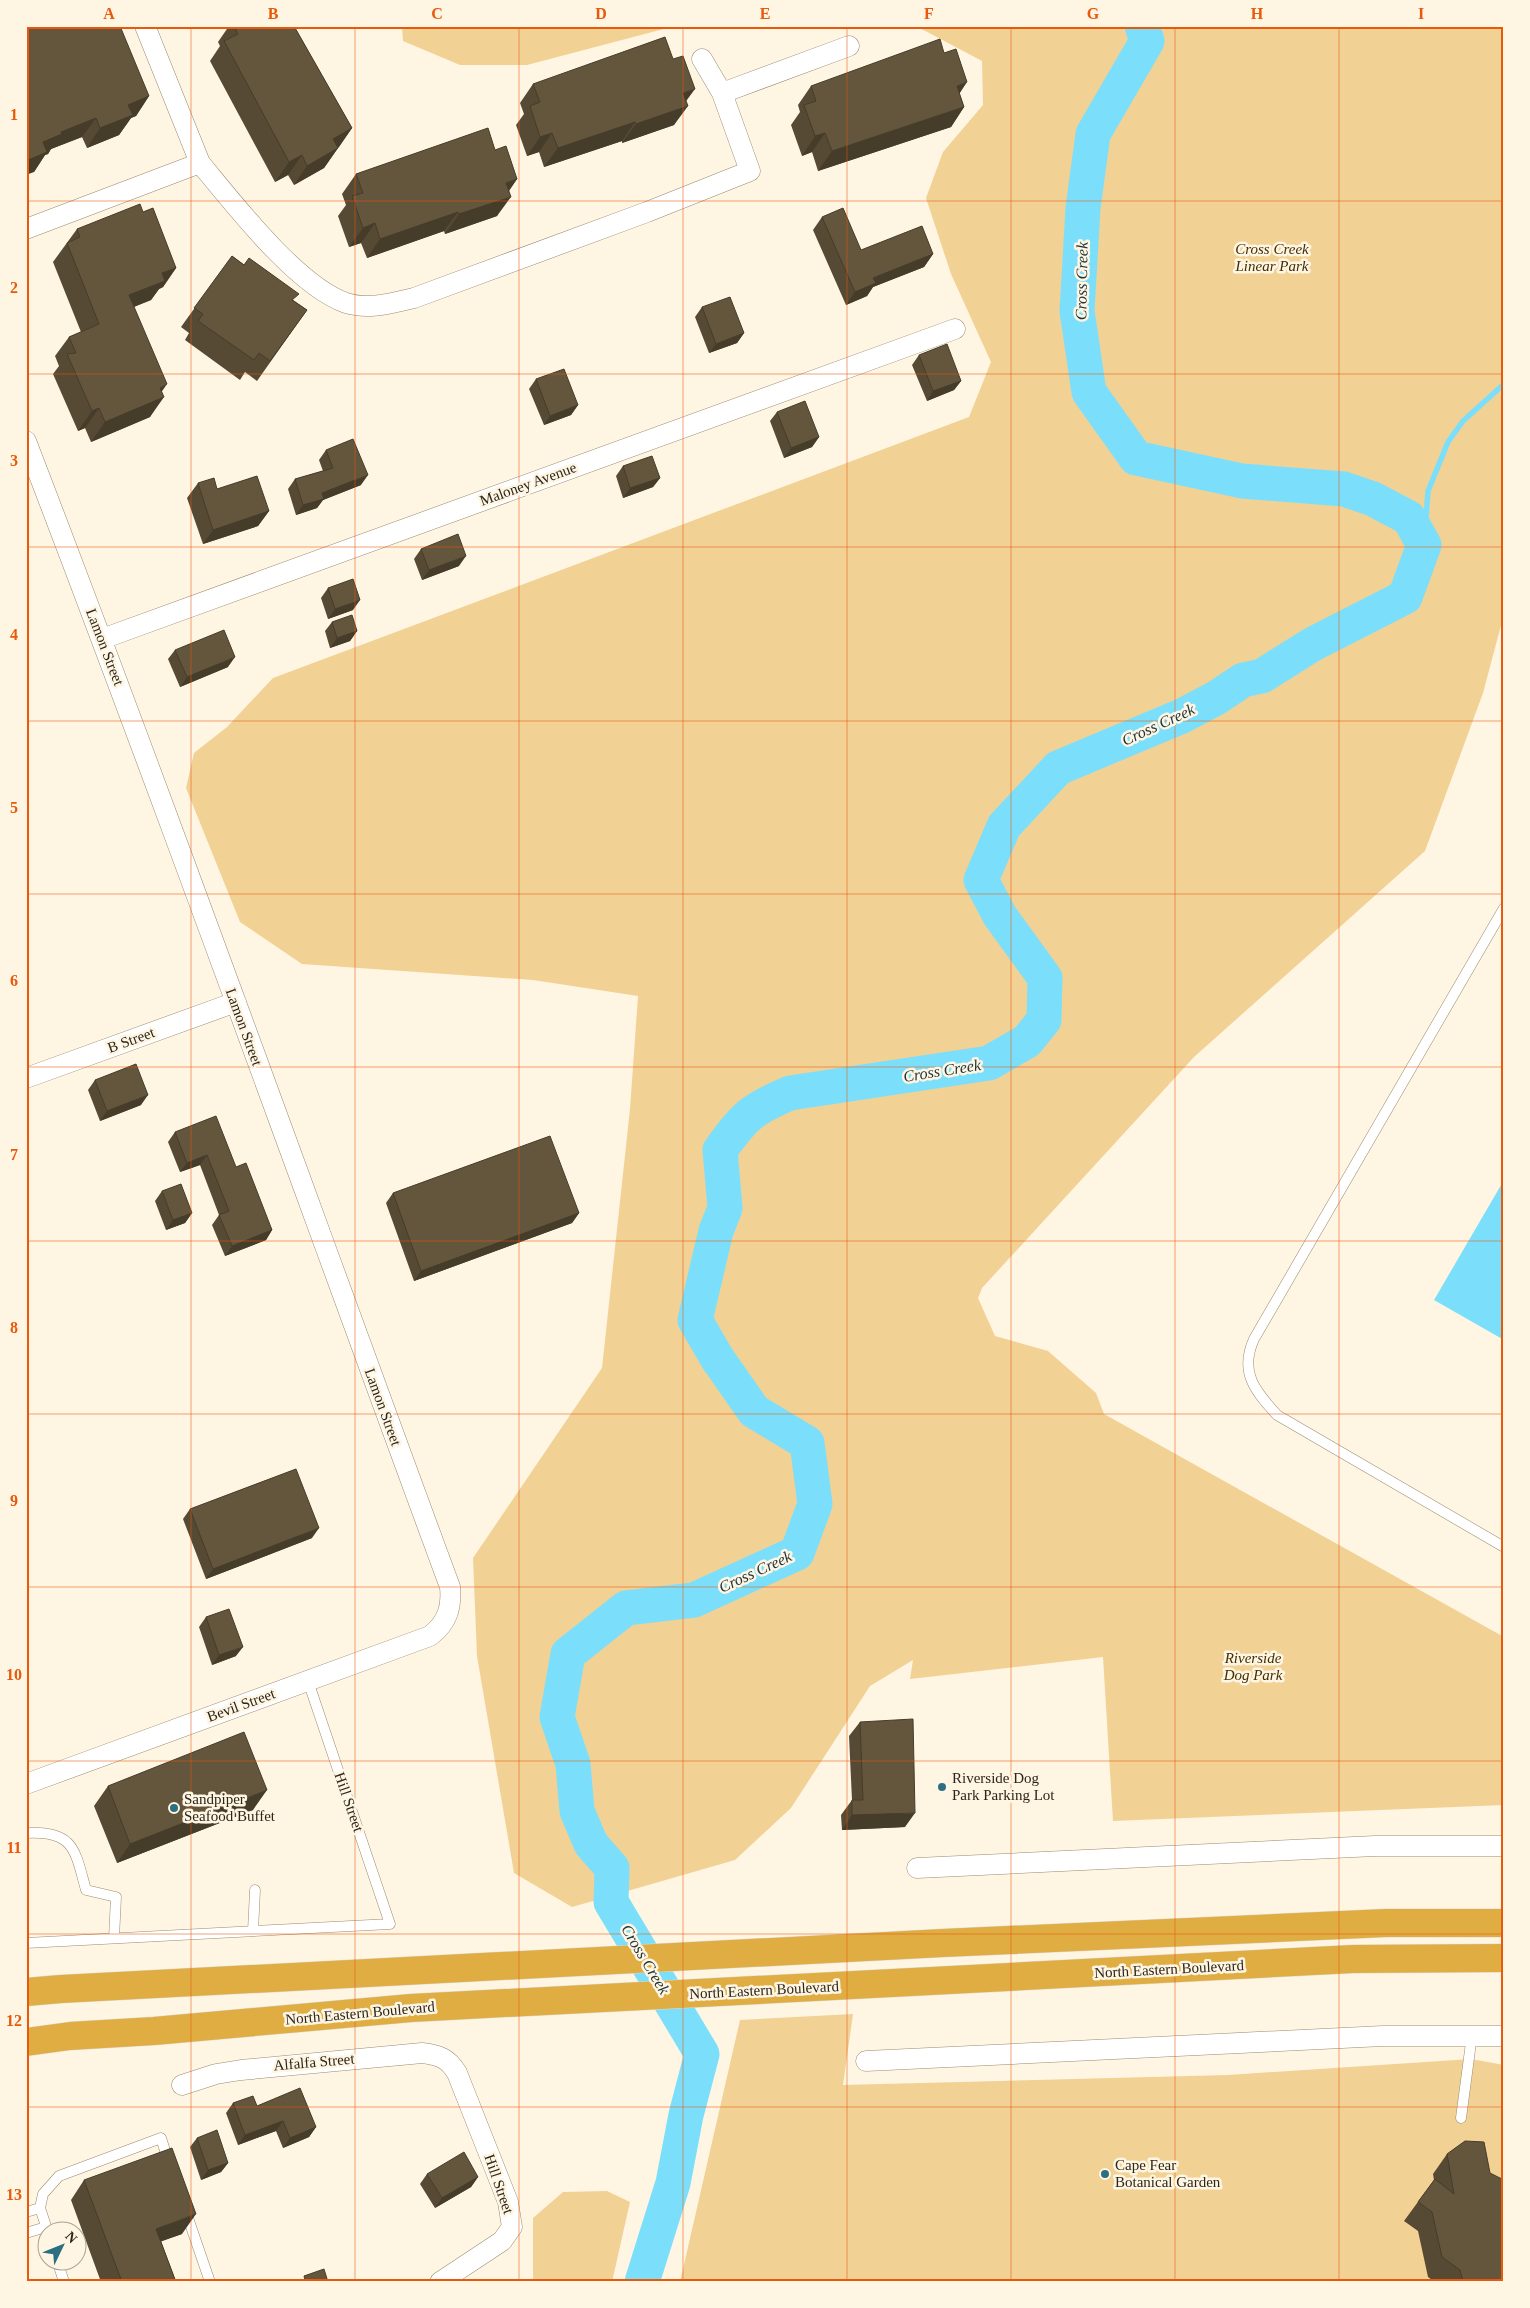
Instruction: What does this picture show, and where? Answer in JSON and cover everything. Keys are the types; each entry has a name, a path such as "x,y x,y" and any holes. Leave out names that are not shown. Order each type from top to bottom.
{"highway":[{"path":"26,1992 813,1949 1386,1923 1504,1923"},
{"name":"North Eastern Boulevard","path":"26,2042 70,2036 154,2031 411,2008 1353,1959 1504,1958"}],"street":[{"path":"145,26 200,163 238,209 292,267 322,290 346,302 367,306 383,305 414,298 647,212 750,171 722,93 702,59"},
{"path":"722,93 849,46"},
{"path":"26,229 200,163"},
{"name":"Maloney Avenue","path":"102,639 955,328"},
{"name":"Lamon Street","path":"26,441 102,639 450,1587 451,1601 448,1615"},
{"name":"B Street","path":"26,1078 236,1002"},
{"name":"Bevil Street","path":"26,1784 430,1636 441,1628 448,1615"},
{"path":"917,1868 1375,1846 1504,1846"},
{"path":"866,2061 1383,2036 1504,2036"},
{"name":"Alfalfa Street","path":"182,2085 216,2074 271,2066 422,2053 446,2059"},
{"name":"Hill Street","path":"440,2282 502,2240 512,2227 508,2202 457,2074 446,2059"}],"lane":[{"path":"1504,908 1247,1353 1252,1383 1262,1399 1277,1415 1504,1547"},
{"name":"Hill Street","path":"253,1931 390,1924 308,1681"},
{"path":"26,1833 46,1832 64,1839 75,1851 86,1890 116,1897 114,1938"},
{"path":"26,1943 253,1931 255,1890"},
{"path":"1461,2118 1472,2036"},
{"path":"44,2220 40,2208 43,2194 59,2176 161,2138 173,2174"},
{"path":"182,2201 210,2282"},
{"path":"26,2212 40,2208"},
{"path":"60,2270 64,2282"}],"green space":[{"path":"402,26 675,26 527,65 460,65 403,41"},
{"path":"916,26 1504,26 1504,614 1483,693 1425,851 1194,1057 982,1288 978,1298 995,1336 1048,1351 1096,1393 1104,1414 1504,1637 1504,1805 1113,1821 1103,1657 910,1679 913,1660 870,1686 791,1808 735,1860 572,1907 514,1873 477,1656 473,1558 602,1368 630,1109 638,996 533,980 302,964 240,922 186,788 194,753 227,727 273,678 969,417 991,362 951,274 926,198 943,152 983,105 982,61"},
{"name":"Cape Fear Botanical Garden","path":"853,2014 843,2085 1228,2075 1471,2059 1504,2065 1504,2282 680,2282 740,2020"},
{"path":"607,2191 630,2202 612,2282 533,2282 533,2218 563,2192"}],"water":[{"path":"1504,1180 1504,1340 1434,1300"}],"building":[{"path":"26,26 120,26 149,96 128,105 133,115 100,128 96,118 61,132 62,134 43,142 47,152 26,161"},
{"path":"234,26 294,26 352,128 333,139 338,148 307,166 302,155 289,162 224,41 238,34"},
{"path":"665,37 673,59 683,56 695,89 683,93 688,106 558,148 552,133 540,137 530,106 540,102 533,84"},
{"path":"940,39 944,53 956,49 967,82 957,86 964,107 832,151 825,133 815,136 804,105 816,101 811,86"},
{"path":"488,128 495,150 506,146 517,179 506,183 511,197 459,214 458,212 380,239 375,223 363,228 352,196 363,193 356,174"},
{"path":"140,204 143,212 153,208 176,268 162,273 165,281 129,295 167,384 160,388 164,397 105,422 99,408 92,411 67,354 76,353 69,337 99,324 67,243 80,237 77,229"},
{"path":"843,208 861,250 922,226 933,254 873,278 876,283 855,292 822,217"},
{"path":"232,256 244,265 249,258 299,294 292,300 307,310 270,361 259,353 254,360 198,321 203,314 194,308"},
{"path":"730,297 744,333 716,344 702,307"},
{"path":"947,344 961,381 933,391 919,355"},
{"path":"564,369 578,405 550,416 536,379"},
{"path":"805,401 819,437 791,448 777,412"},
{"path":"353,439 368,475 322,493 324,499 303,505 295,479 333,468 326,450"},
{"path":"652,456 660,478 630,488 623,466"},
{"path":"257,476 269,511 213,530 198,483 214,478 217,489"},
{"path":"458,534 466,556 429,570 421,549"},
{"path":"353,579 360,600 335,609 328,588"},
{"path":"352,615 357,631 337,638 332,622"},
{"path":"224,630 235,657 187,677 175,650"},
{"path":"136,1064 148,1095 107,1111 95,1080"},
{"path":"216,1116 236,1167 246,1163 272,1230 232,1246 219,1215 229,1211 207,1155 187,1163 175,1132"},
{"path":"550,1136 579,1213 421,1271 393,1193"},
{"path":"181,1184 192,1213 173,1220 162,1191"},
{"path":"296,1469 319,1528 213,1569 190,1509"},
{"path":"229,1609 243,1647 219,1655 206,1617"},
{"path":"913,1719 915,1813 852,1815 852,1800 863,1800 860,1722"},
{"name":"Sandpiper Seafood Buffet","path":"244,1732 267,1790 130,1844 108,1786"},
{"path":"300,2088 316,2127 290,2138 283,2121 245,2135 233,2103 253,2096 257,2106"},
{"path":"217,2130 228,2163 208,2170 197,2138"},
{"path":"1465,2141 1484,2142 1490,2173 1504,2180 1504,2282 1463,2282 1460,2270 1442,2257 1432,2212 1418,2202 1435,2179 1454,2194 1447,2154"},
{"path":"172,2148 196,2214 156,2229 176,2282 122,2282 84,2180"},
{"path":"464,2152 478,2177 442,2198 427,2174"},
{"path":"324,2269 328,2282 300,2282 305,2280 304,2276"}],"waterway":[{"name":"Cross Creek","path":"642,2282 673,2183 686,2115 702,2054 611,1902 612,1868 591,1844 577,1811 573,1764 557,1717 568,1654 626,1608 694,1600 797,1553 815,1504 807,1443 754,1411 717,1358 695,1320 716,1231 725,1208 720,1150 749,1115 766,1104 790,1093 989,1063 1027,1041 1044,1020 1045,978 1000,916 981,880 1004,826 1058,768 1182,716 1216,698 1243,680 1262,676 1313,644 1405,597 1424,545 1409,518 1373,499 1344,489 1242,481 1136,458 1089,392 1077,311 1083,208 1093,134 1147,41 1142,26"},
{"path":"1424,545 1428,491 1448,442 1463,421 1504,384"}],"place":[{"name":"Riverside Dog Park Parking Lot","path":"942,1787"},
{"name":"Sandpiper Seafood Buffet","path":"174,1808"},
{"name":"Cape Fear Botanical Garden","path":"1105,2174"}],"park label":[{"name":"Cross Creek Linear Park","path":"1272,258"},
{"name":"Riverside Dog Park","path":"1253,1666"}]}
